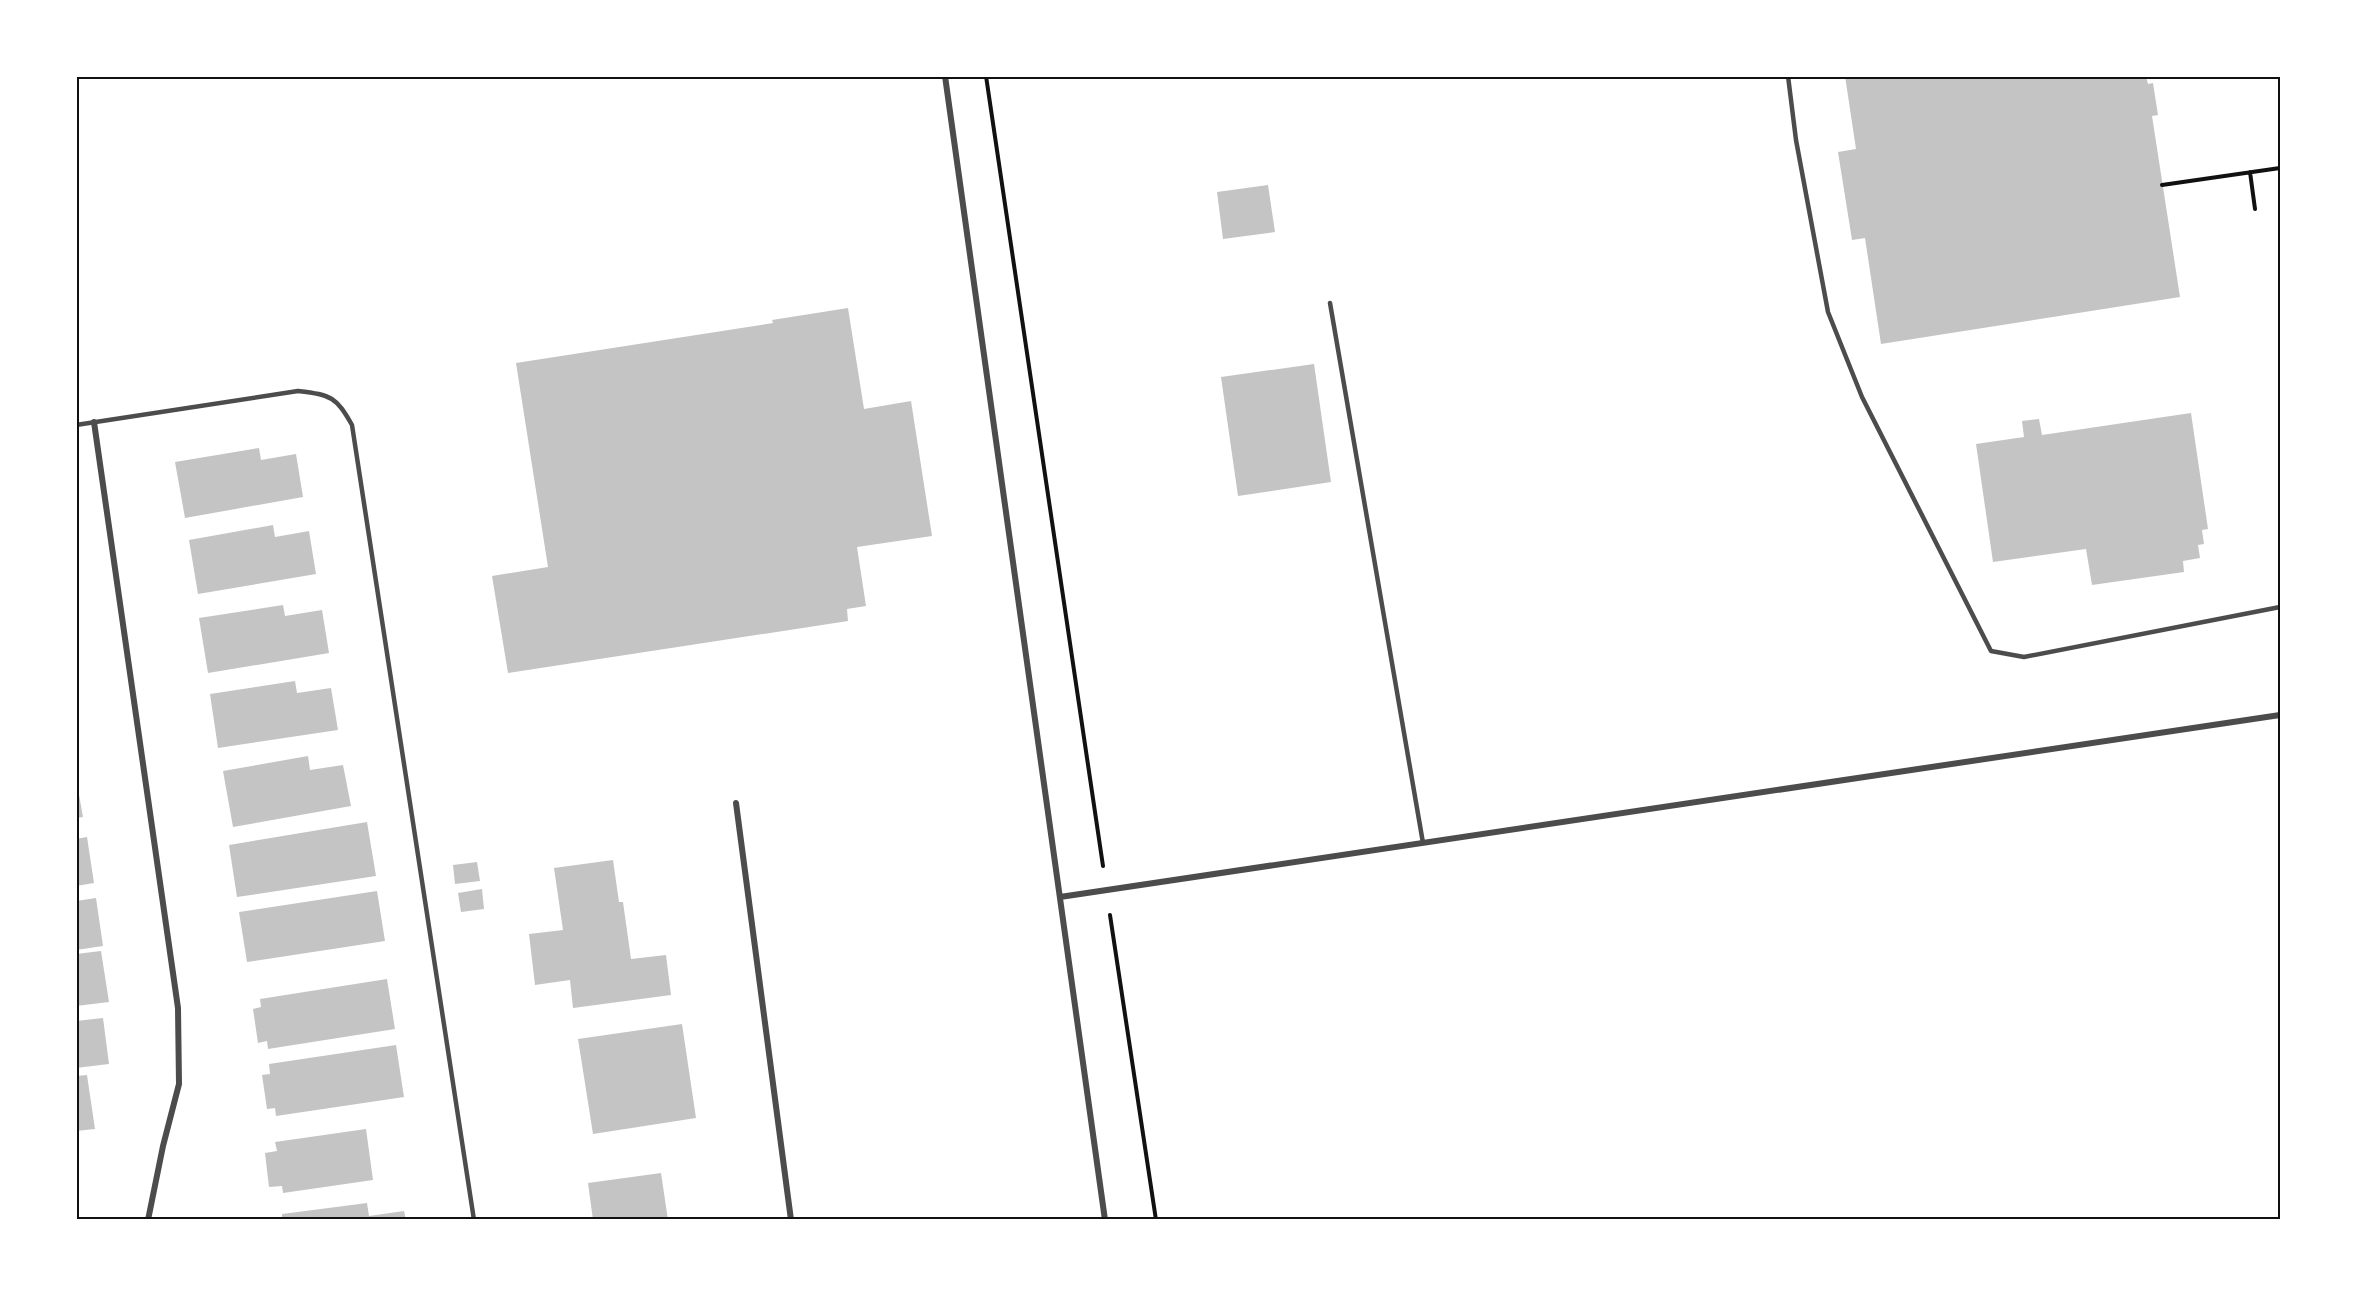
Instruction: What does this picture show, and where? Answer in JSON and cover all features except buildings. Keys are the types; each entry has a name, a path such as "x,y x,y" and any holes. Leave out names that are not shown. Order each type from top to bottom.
{"street":[{"path":"945,76 1105,1220"},
{"path":"93,422 178,1008 179,1084 163,1146 148,1220"},
{"path":"1060,897 2280,715"},
{"path":"736,803 791,1220"}],"lane":[{"path":"1788,76 1796,140 1828,312 1862,397 1991,651 2024,657 2280,607"},
{"path":"1330,303 1423,843"},
{"path":"76,425 298,391 324,394 340,404 352,425 474,1220"}],"path":[{"path":"986,76 1156,1220"},
{"path":"2163,185 2280,168"},
{"path":"2250,172 2255,209"}]}
